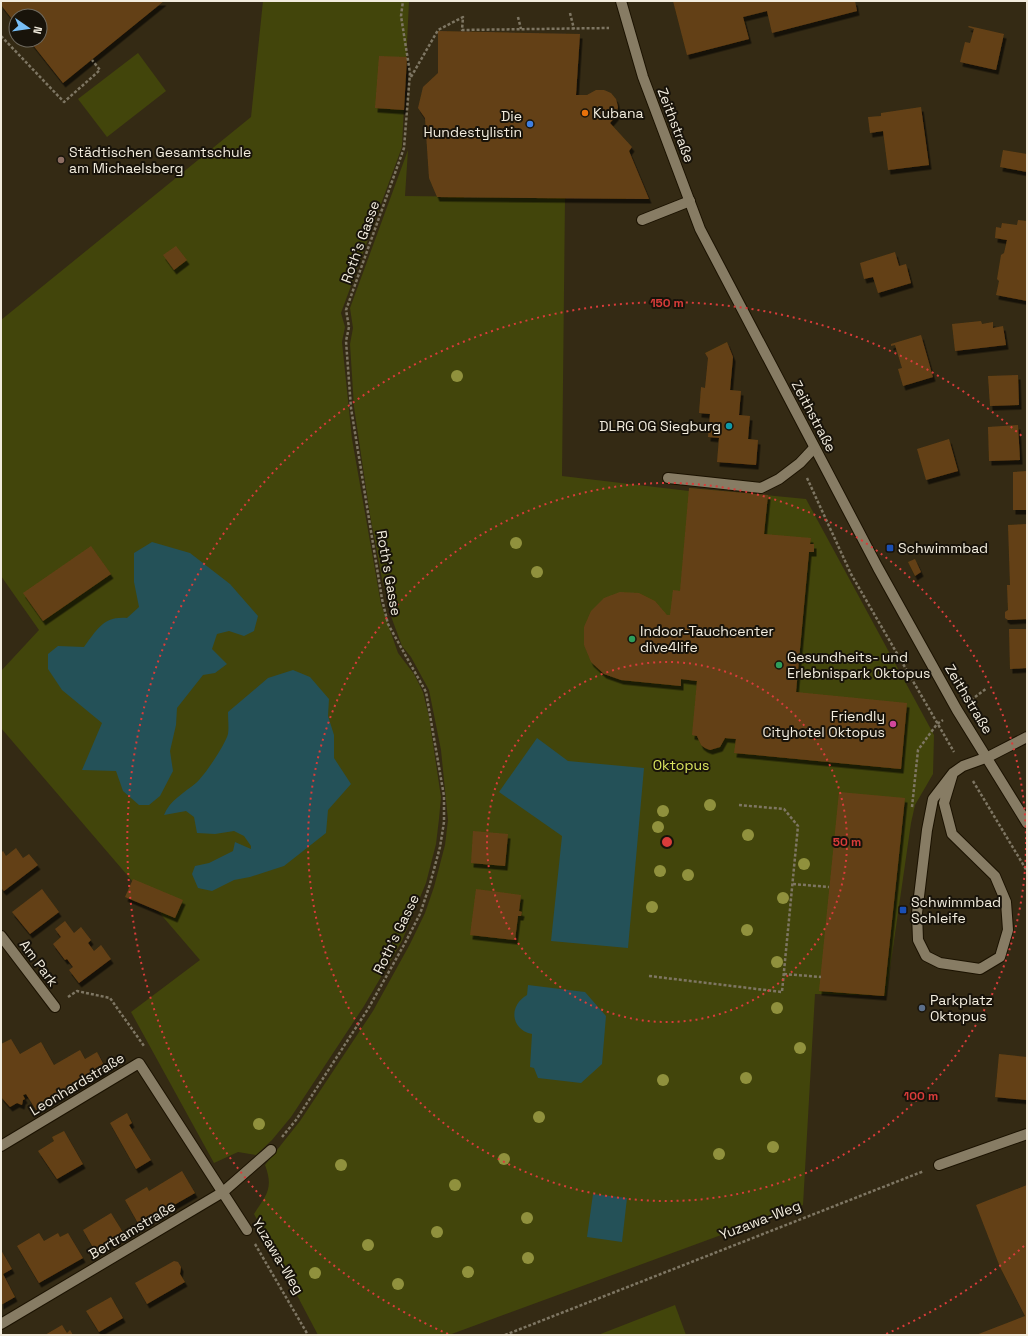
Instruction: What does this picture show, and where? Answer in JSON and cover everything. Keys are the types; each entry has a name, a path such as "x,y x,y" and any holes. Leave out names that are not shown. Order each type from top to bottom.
{"street":[{"name":"Zeithstraße","path":"621,1 643,77 700,229 814,448 893,595 954,705 988,757 1027,823"},
{"path":"642,220 690,201"},
{"path":"668,478 761,488 779,478 800,463 814,448"},
{"path":"952,773 944,803 952,834 996,876 1006,902 1008,930 1000,957 980,969 940,964 926,956 918,940 917,913 927,830 933,799 952,773 963,766 988,757 1027,737"},
{"name":"Am Park","path":"1,936 55,1007"},
{"name":"Leonhardstraße","path":"1,1146 139,1064 223,1192"},
{"path":"940,1165 1027,1134"},
{"name":"Bertramstraße","path":"1,1324 223,1192 271,1150"},
{"name":"Yuzawa-Weg","path":"223,1192 247,1230"}],"path":[{"name":"Roth's Gasse","path":"271,1150 300,1114 368,1009 405,943 420,914 430,884 440,848 443,828 444,796 426,692 388,624 382,599 351,408 346,341 349,327 346,310 404,148 410,73 401,16 403,1"},
{"path":"570,14 574,29"},
{"path":"409,79 438,30 463,17 462,30 609,28"},
{"path":"518,17 521,29"},
{"path":"1,36 64,102 100,70 92,60"},
{"path":"912,812 918,750 937,724 1027,871"},
{"path":"649,976 782,992 798,826 784,809 739,804"},
{"path":"793,884 829,888"},
{"path":"784,974 821,978"},
{"path":"55,1007 77,991 110,998 150,1053 139,1064"},
{"name":"Yuzawa-Weg","path":"505,1335 940,1165"},
{"name":"Yuzawa-Weg","path":"247,1230 308,1335"}],"green space":[{"path":"263,1 409,1 402,147 341,313 345,327 342,342 352,439 381,604 398,653 414,674 423,692 429,717 441,797 436,844 426,883 402,941 364,1006 291,1117 272,1140 256,1155 238,1152 214,1163 131,1012 200,960 1,728 1,671 39,630 1,576 1,320 251,117"},
{"path":"138,53 166,91 107,137 78,99"},
{"name":"Oktopus","path":"408,150 405,196 565,198 562,476 689,491 690,488 806,499 934,735 933,774 915,805 911,823 886,996 815,994 803,1205 449,1335 318,1335 254,1214 269,1186 268,1173 265,1165 300,1121 373,1011 410,944 425,913 434,887 445,845 448,820 441,750 429,690 411,657 402,646 392,619 382,579 370,515 354,407 350,344 353,328 350,308"},
{"path":"675,1305 686,1335 598,1335"}],"water":[{"path":"152,542 190,553 230,584 258,616 254,631 244,636 229,631 217,634 212,649 227,664 215,673 203,675 177,708 176,725 170,751 173,771 160,796 149,805 139,805 123,791 116,771 82,770 102,723 62,690 48,669 48,654 58,646 84,647 101,625 112,619 127,618 139,607 134,582 134,553"},
{"path":"293,670 310,677 329,699 328,716 334,735 334,758 351,784 328,810 326,833 284,866 250,877 234,880 212,891 198,888 192,874 195,866 209,863 233,851 235,842 251,849 251,846 244,836 234,831 215,834 197,833 194,817 186,811 164,815 166,810 173,801 200,779 219,752 228,734 228,712 268,678"},
{"path":"537,738 568,761 644,768 628,948 551,941 562,836 499,792"},
{"path":"528,985 585,992 606,1016 602,1064 581,1083 538,1078 534,1068 530,1067 532,1034 525,1032 520,1028 514,1017 517,1005 527,995"},
{"path":"593,1194 627,1198 622,1242 587,1237"}],"building":[{"path":"1,1 164,1 63,83 35,48 48,48 48,8 8,8 8,14 1,5"},
{"path":"673,1 855,1 857,11 772,33 767,11 743,17 749,39 687,55"},
{"path":"968,27 1004,34 996,70 960,62 965,42 970,43 974,29"},
{"path":"438,31 580,34 576,95 587,95 596,90 604,90 611,93 616,99 618,107 616,116 610,123 632,147 629,151 649,199 437,197 429,178 425,118 418,108 423,87 438,73"},
{"path":"379,56 407,57 404,110 375,108"},
{"path":"921,107 929,165 888,170 883,131 870,133 868,117 881,116 881,113"},
{"path":"1003,150 1027,154 1027,172 1000,167"},
{"path":"1018,220 1027,221 1027,301 996,295 999,281 997,279 1001,255 1004,253 1007,240 995,238 996,227 1001,228 1002,223 1017,225"},
{"path":"176,246 187,260 174,270 163,255"},
{"path":"895,252 899,266 906,264 911,283 878,293 873,277 864,279 860,263"},
{"path":"981,321 982,324 993,322 993,328 1003,326 1006,345 955,351 952,324"},
{"path":"921,335 933,377 903,386 898,369 902,368 895,345 891,346 891,344"},
{"path":"727,342 733,357 730,390 741,391 739,415 750,416 748,439 758,440 756,465 717,462 719,438 708,437 710,414 699,413 701,387 705,388 708,358 705,353"},
{"path":"1018,375 1019,405 990,406 988,376"},
{"path":"1018,425 1020,460 989,461 988,427"},
{"path":"949,439 958,471 926,480 917,449"},
{"path":"1027,471 1027,510 1013,510 1013,472"},
{"path":"689,488 768,495 764,534 811,538 810,544 814,544 814,552 809,552 796,692 907,703 901,769 734,753 736,739 725,738 720,747 710,750 701,745 697,736 692,735 697,681 681,679 681,686 621,680 604,674 591,662 584,645 584,627 591,611 604,598 620,592 639,593 655,601 667,615 670,615 673,590 680,591"},
{"path":"1027,524 1027,619 1008,620 1005,618 1005,612 1008,610 1007,585 1010,585 1008,525"},
{"path":"91,546 111,574 43,621 23,593"},
{"path":"915,559 921,572 915,576 908,562"},
{"path":"1009,629 1027,629 1027,668 1010,669"},
{"path":"839,792 905,798 884,996 819,991"},
{"path":"473,831 508,834 505,866 471,863"},
{"path":"16,848 23,858 29,854 38,865 4,891 1,888 1,853 3,851 6,856"},
{"path":"133,879 183,900 175,918 125,897"},
{"path":"42,889 59,912 30,934 12,912"},
{"path":"476,889 521,895 519,911 522,912 521,916 518,916 515,940 470,935"},
{"path":"65,921 74,933 81,927 91,940 88,943 94,951 101,945 111,959 79,983 69,970 73,967 67,959 65,960 53,944 61,937 55,929"},
{"path":"11,1039 20,1054 41,1042 54,1065 80,1050 85,1059 97,1052 106,1069 36,1110 26,1094 23,1095 25,1099 23,1100 22,1105 17,1103 10,1107 1,1097 1,1044"},
{"path":"999,1054 1027,1057 1027,1100 995,1097"},
{"path":"127,1113 132,1123 129,1125 151,1160 136,1169 110,1123"},
{"path":"64,1131 83,1164 57,1179 38,1151 54,1141 52,1137"},
{"path":"182,1171 195,1193 139,1225 125,1200 147,1187 149,1191"},
{"path":"1027,1185 1027,1335 976,1335 1025,1316 1000,1267 976,1205"},
{"path":"111,1213 124,1234 95,1251 83,1230"},
{"path":"39,1233 44,1241 58,1233 60,1237 68,1233 83,1258 39,1283 17,1246"},
{"path":"1,1250 12,1269 3,1274 15,1297 1,1305"},
{"path":"174,1261 178,1262 181,1267 180,1274 185,1282 147,1304 135,1283"},
{"path":"111,1297 123,1318 99,1332 86,1311"},
{"path":"62,1325 67,1333 70,1330 73,1335 45,1335"}],"place":[{"name":"Kubana","path":"585,113"},
{"name":"Die Hundestylistin","path":"530,124"},
{"name":"Städtischen Gesamtschule am Michaelsberg","path":"61,160"},
{"name":"DLRG OG Siegburg","path":"729,426"},
{"name":"Schwimmbad","path":"890,548"},
{"name":"Indoor-Tauchcenter dive4life","path":"632,639"},
{"name":"Gesundheits- und Erlebnispark Oktopus","path":"779,665"},
{"name":"Friendly Cityhotel Oktopus","path":"893,724"},
{"name":"Schwimmbad Schleife","path":"903,910"},
{"name":"Parkplatz Oktopus","path":"922,1008"}]}
